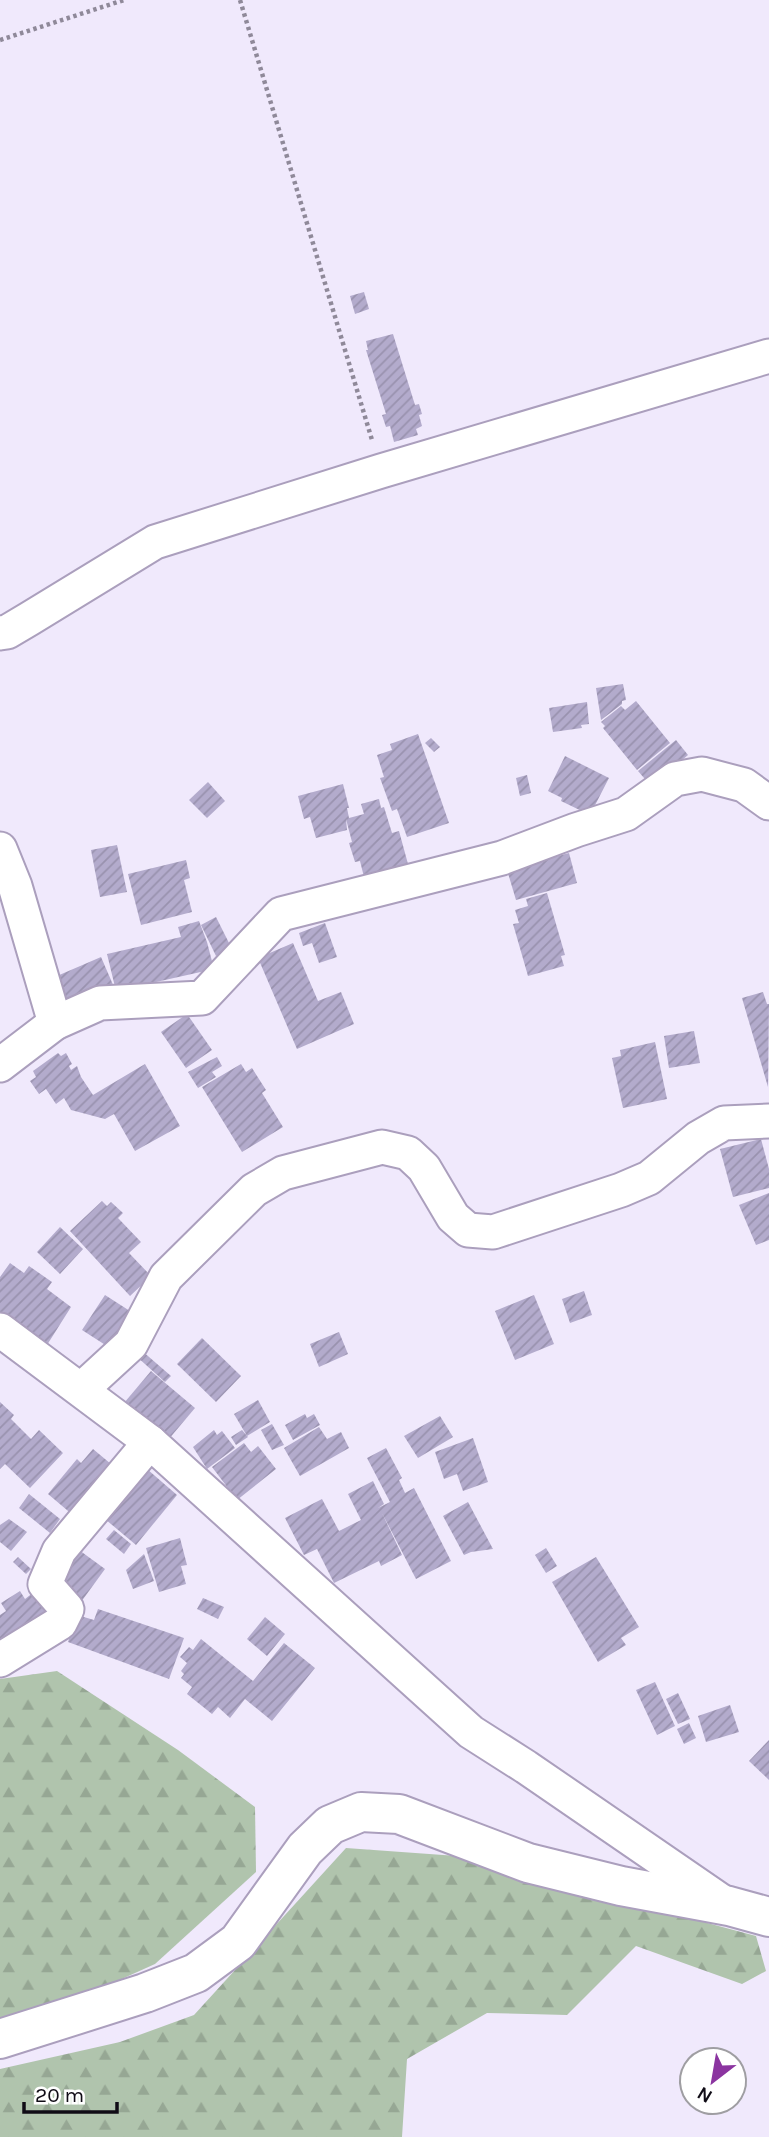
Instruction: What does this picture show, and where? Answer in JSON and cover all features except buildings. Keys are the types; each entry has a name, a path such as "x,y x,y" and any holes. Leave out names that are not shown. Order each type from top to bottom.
{"street":[{"path":"0,633 7,632 155,542 381,471 769,356"},
{"path":"0,1065 55,1023 100,1003 202,998 281,914 502,858 626,814 675,779 702,774 744,785 769,803"},
{"path":"0,849 15,886 55,1023"},
{"path":"82,1389 131,1344 166,1277 254,1190 283,1174 382,1147 408,1153 424,1168 453,1217 468,1230 493,1232 621,1190 649,1178 698,1138 724,1123 769,1121"},
{"path":"0,1330 150,1442 471,1732 729,1906"},
{"path":"0,1660 60,1623 66,1609 45,1584 59,1551 150,1442"},
{"path":"0,2039 145,1993 196,1973 238,1942 313,1841 330,1825 361,1812 399,1814 528,1863 621,1886 729,1906 769,1917"}],"path":[{"path":"0,40 124,0"},
{"path":"240,0 381,471"}],"green space":[{"path":"57,1671 178,1750 255,1807 256,1872 155,1964 35,2018 0,2024 0,1679"},
{"path":"346,1848 457,1856 756,1936 766,1971 742,1984 636,1946 567,2015 487,2013 407,2059 402,2137 0,2137 0,2069 120,2042 194,2015"}]}
